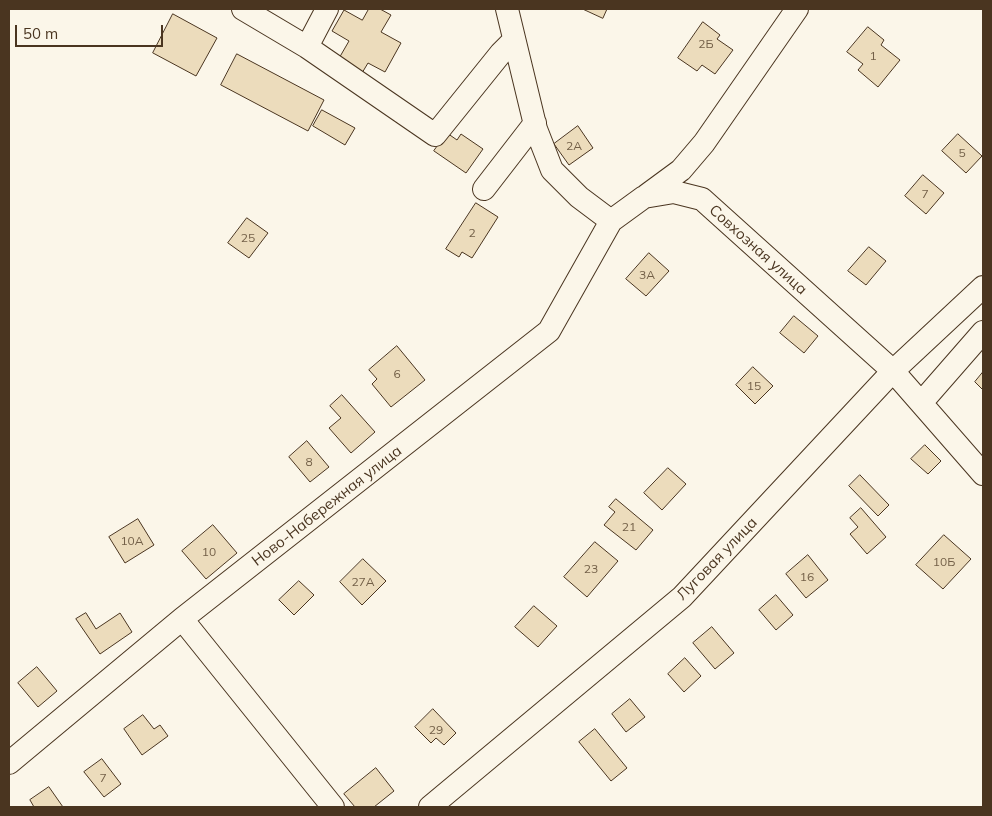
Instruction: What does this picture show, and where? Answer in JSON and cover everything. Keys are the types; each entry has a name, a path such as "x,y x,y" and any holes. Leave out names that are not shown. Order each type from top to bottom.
{"street":[{"path":"243,9 307,47 435,134 513,41"},
{"path":"307,47 327,9"},
{"path":"507,9 513,41 534,123 552,170 579,197 611,221"},
{"path":"644,197 681,170 704,143 797,9"},
{"path":"484,189 534,123"},
{"name":"Совхозная улица","path":"611,221 644,197 674,192 702,199 893,371 983,474"},
{"name":"Ново-Набережная улица","path":"9,763 182,619 549,331 611,221"},
{"name":"Луговая улица","path":"430,807 682,597 893,371 983,288"},
{"path":"921,403 983,332"},
{"path":"182,619 334,807"}],"building":[{"path":"369,9 380,9 391,15 381,32 401,43 385,72 368,63 362,73 338,60 349,41 332,31 344,10 362,20"},
{"path":"583,9 607,9 603,18"},
{"path":"173,14 217,38 196,76 153,53"},
{"path":"703,22 720,35 717,39 733,50 715,74 702,65 697,71 678,58"},
{"path":"868,27 884,40 881,45 900,60 878,87 858,70 863,64 847,52"},
{"path":"237,54 324,100 308,131 221,85"},
{"path":"322,110 355,128 345,145 313,126"},
{"path":"578,126 593,148 569,165 554,144"},
{"path":"447,133 457,140 461,134 483,149 466,173 434,151"},
{"path":"958,134 982,156 966,173 942,151"},
{"path":"923,175 944,193 926,214 905,196"},
{"path":"476,203 498,217 472,258 462,252 459,257 446,249"},
{"path":"247,218 268,233 249,258 228,243"},
{"path":"869,247 886,261 866,285 848,271"},
{"path":"649,253 669,271 646,296 626,279"},
{"path":"794,316 818,336 804,353 780,333"},
{"path":"397,346 425,380 391,407 372,384 377,379 369,370"},
{"path":"753,367 773,386 755,404 736,385"},
{"path":"983,372 983,390 975,382"},
{"path":"342,395 375,432 351,453 329,428 341,418 330,406"},
{"path":"307,441 329,467 310,482 289,457"},
{"path":"925,445 941,461 928,474 911,459"},
{"path":"668,468 686,484 662,510 644,493"},
{"path":"860,475 889,505 878,516 849,486"},
{"path":"616,499 653,530 636,550 604,525 615,512 609,507"},
{"path":"861,508 886,537 867,554 850,534 858,527 850,518"},
{"path":"138,519 154,545 125,563 109,537"},
{"path":"213,525 237,553 206,579 182,551"},
{"path":"944,535 971,559 943,589 916,565"},
{"path":"595,542 618,561 587,597 564,577"},
{"path":"808,555 828,580 806,598 786,574"},
{"path":"363,559 386,581 362,605 340,582"},
{"path":"299,581 314,595 294,615 279,600"},
{"path":"776,595 793,615 776,630 759,610"},
{"path":"534,606 557,626 538,647 515,627"},
{"path":"86,613 96,629 120,613 132,632 100,654 76,619"},
{"path":"712,627 734,653 715,669 693,643"},
{"path":"685,658 701,676 684,692 668,674"},
{"path":"37,667 57,691 38,707 18,683"},
{"path":"630,699 645,717 626,732 612,714"},
{"path":"433,709 456,733 444,745 436,738 431,743 415,727"},
{"path":"143,715 154,729 160,725 168,736 142,755 124,729"},
{"path":"595,729 627,768 611,781 579,742"},
{"path":"102,759 121,784 104,797 84,772"},
{"path":"376,768 394,791 374,807 355,807 344,794"},
{"path":"49,787 63,807 34,807 30,800"}]}
